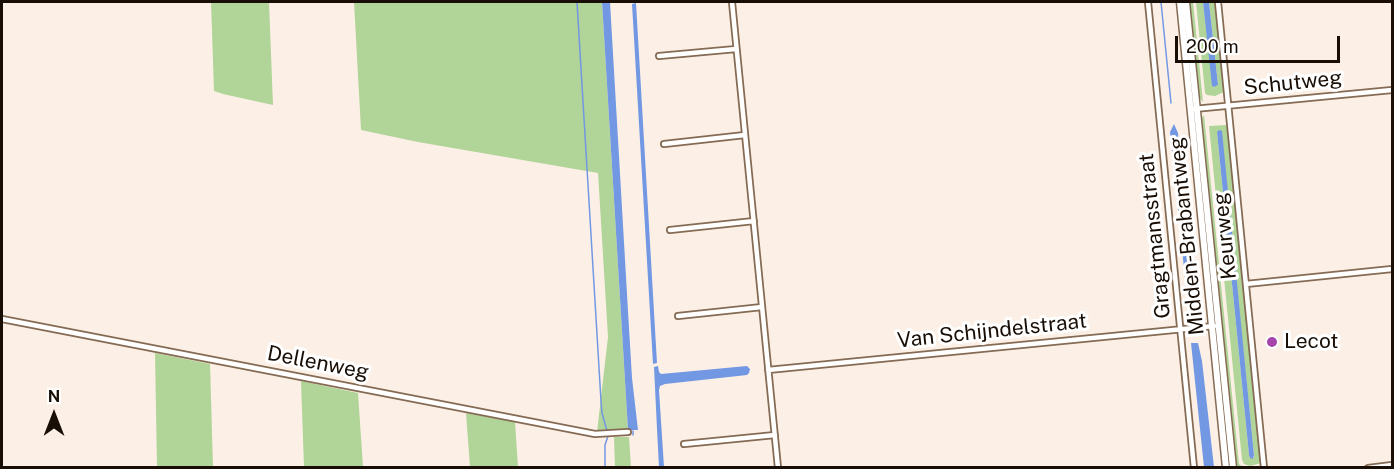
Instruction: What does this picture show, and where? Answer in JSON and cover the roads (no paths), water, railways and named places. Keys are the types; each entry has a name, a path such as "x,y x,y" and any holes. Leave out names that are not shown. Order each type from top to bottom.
{"street":[{"path":"732,2 778,468"},
{"name":"Gragtmansstraat","path":"1148,2 1194,468"},
{"name":"Midden-Brabantweg","path":"1179,2 1194,109"},
{"name":"Midden-Brabantweg","path":"1186,2 1226,468"},
{"name":"Keurweg","path":"1218,2 1264,468"},
{"path":"659,56 736,49"},
{"name":"Schutweg","path":"1194,109 1392,90"},
{"path":"664,144 745,135"},
{"path":"670,230 754,221"},
{"path":"1246,284 1392,269"},
{"path":"678,316 762,307"},
{"name":"Dellenweg","path":"2,319 595,434 628,432"},
{"name":"Van Schijndelstraat","path":"768,370 1215,326"},
{"name":"Midden-Brabantweg","path":"1215,326 1233,468"},
{"path":"684,444 775,435"},
{"path":"1368,468 1392,465"}],"water":[{"path":"602,2 610,2 632,378 638,430 628,430"},
{"path":"1203,2 1209,2 1218,85 1214,87 1212,86"},
{"path":"636,3 657,363 653,364 632,4"},
{"path":"1174,124 1178,133 1194,305 1188,308 1170,132"},
{"path":"1222,131 1253,459 1249,455 1217,132"},
{"path":"1191,343 1198,343 1202,361 1214,467 1204,467"},
{"path":"658,366 661,374 747,366 750,369 747,375 660,386 664,467 659,467 654,367"}],"waterway":[{"path":"577,2 601,401 607,431"},
{"path":"1161,2 1171,103"},
{"path":"605,468 605,445 608,436"}],"place":[{"name":"Lecot","path":"1272,342"}]}
